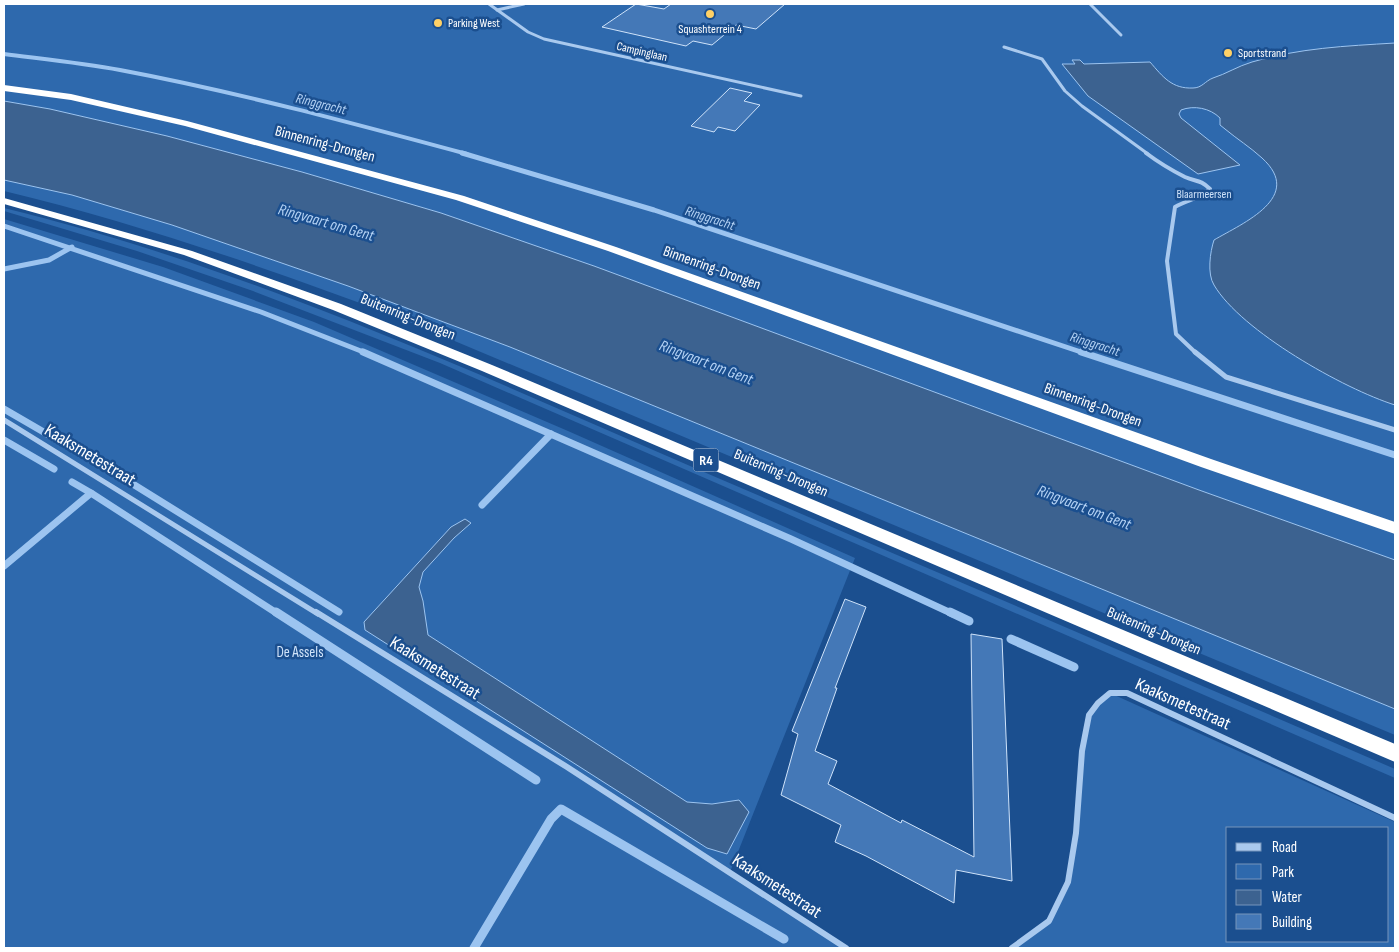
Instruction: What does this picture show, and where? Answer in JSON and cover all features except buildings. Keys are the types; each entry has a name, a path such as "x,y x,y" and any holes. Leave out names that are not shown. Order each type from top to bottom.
{"highway":[{"name":"Binnenring-Drongen","path":"4,88 71,97 187,124 460,198 612,249 1206,463 1395,528"},
{"name":"Buitenring-Drongen","path":"4,201 188,253 346,311 515,379 1395,753"}],"street":[{"name":"Campinglaan","path":"489,4 528,32 544,39 801,96"},
{"path":"497,10 524,4"},
{"path":"1090,4 1121,36"},
{"path":"1004,47 1042,59 1065,91 1082,106 1163,164 1187,178 1202,181 1210,189 1203,196 1188,199 1175,207 1167,261 1176,334 1192,350 1226,377 1395,430"},
{"name":"Kaaksmetestraat","path":"4,420 566,767 846,948"},
{"name":"Kaaksmetestraat","path":"1012,948 1049,921 1068,882 1076,833 1082,751 1089,715 1098,703 1110,693 1127,693 1395,818"}],"green space":[{"name":"Blaarmeersen","path":"4,4 1395,4 1395,560 1199,490 594,266 441,213 302,172 167,136 50,109 4,101"},
{"path":"4,180 72,195 172,225 348,286 510,347 1395,709 1395,735 395,316 299,281 152,232 4,191"},
{"path":"4,208 90,231 174,257 258,286 423,351 1395,769 1395,778 440,363 253,291 137,251 4,211"},
{"name":"De Assels","path":"4,219 163,267 314,322 568,431 855,558 730,872 846,948 4,948"},
{"path":"1110,693 1395,822 1395,948 1012,948 1049,921 1068,882 1089,715"}],"water":[{"path":"1395,43 1395,405 1349,386 1322,372 1270,339 1246,321 1227,303 1214,285 1210,275 1210,257 1214,240 1253,217 1273,197 1277,185 1273,172 1262,158 1220,125 1220,118 1212,112 1202,108 1186,108 1181,110 1179,114 1181,118 1240,165 1198,174 1088,96 1062,64 1075,64 1072,60 1080,60 1084,64 1150,62 1168,81 1186,88 1193,88 1199,87 1210,79 1242,66 1270,57 1323,48"},
{"name":"Ringvaart om Gent","path":"4,101 50,109 167,136 302,172 441,213 594,266 1199,490 1395,560 1395,709 510,347 348,286 172,225 72,195 4,180"},
{"path":"465,519 471,523 454,538 423,572 419,587 428,635 687,802 712,804 739,800 749,812 727,854 707,848 365,630 364,622 451,527"}],"waterway":[{"name":"Ringgracht","path":"4,54 106,68 207,88 467,154"},
{"name":"Ringgracht","path":"462,153 654,210 1084,353"},
{"path":"4,226 70,248"},
{"path":"4,269 49,260 70,248"},
{"path":"70,248 261,312 366,353"},
{"path":"363,352 551,434"},
{"name":"Ringgracht","path":"1081,352 1395,455"},
{"path":"4,409 128,481 339,612"},
{"path":"482,505 551,434"},
{"path":"551,434 791,539 953,614"},
{"path":"4,440 54,469"},
{"path":"72,482 91,493"},
{"path":"4,566 91,493"},
{"path":"91,493 278,614"},
{"path":"276,612 536,780"},
{"path":"950,612 969,621"},
{"path":"1011,639 1074,667"},
{"path":"474,948 551,819 561,809 784,939"}],"place":[{"name":"Squashterrein 4","path":"710,14"},
{"name":"Parking West","path":"438,23"},
{"name":"Sportstrand","path":"1228,53"}]}
